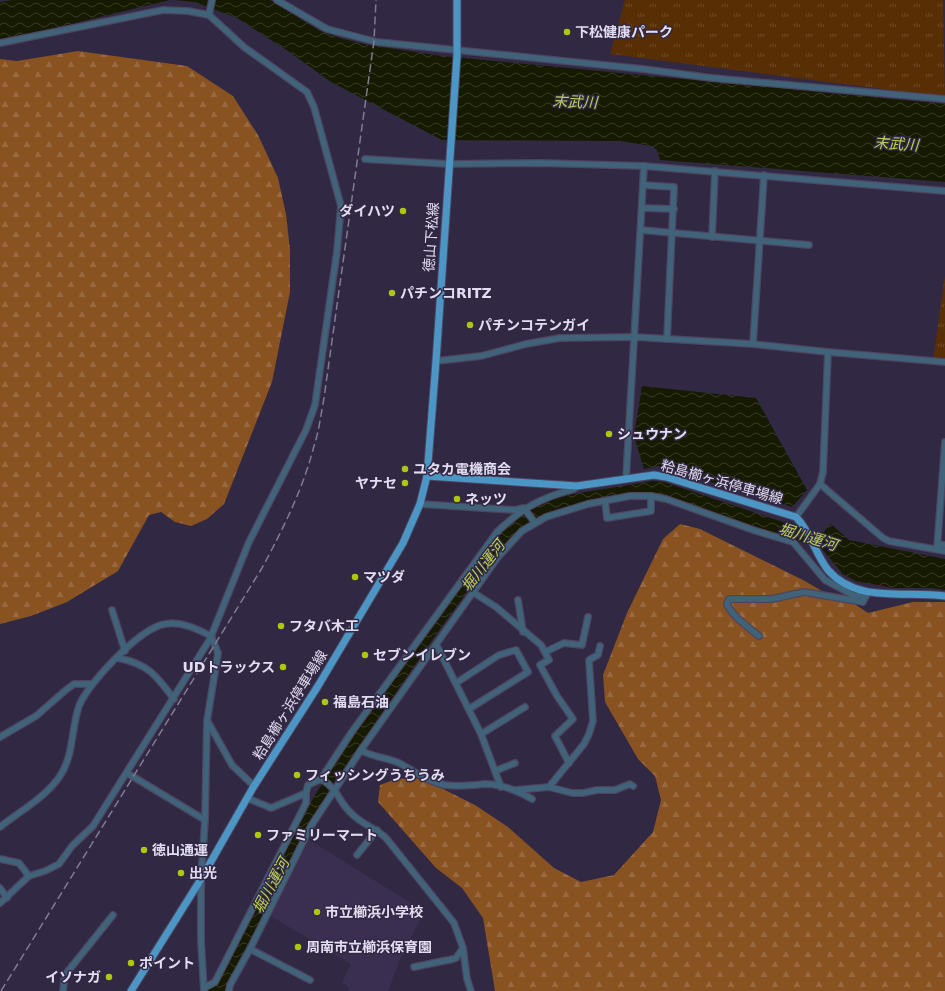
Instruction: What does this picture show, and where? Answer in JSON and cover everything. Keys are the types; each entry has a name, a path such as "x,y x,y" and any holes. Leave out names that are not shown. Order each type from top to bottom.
{"main road":[{"name":"徳山下松線","path":"428,476 448,164 457,53 457,0"},
{"name":"粭島櫛ヶ浜停車場線","path":"131,991 201,879 254,786 318,686 384,576 403,543 420,504 428,476 577,486 654,475 666,477 798,520"},
{"path":"798,520 822,561 837,578 847,586 867,594 945,596"}],"street":[{"path":"209,15 212,0"},
{"path":"277,0 327,29 377,42 457,53 642,69 772,84 945,99"},
{"path":"0,43 159,11 174,10 209,15 244,47 307,92 314,107 341,206 337,251 315,405 306,430 249,542 211,636 174,699 93,826 72,846 59,864 45,871 29,876 0,903"},
{"path":"365,159 448,164 533,163 644,166 945,190"},
{"path":"626,479 644,166"},
{"path":"712,237 715,171"},
{"path":"753,344 764,175"},
{"path":"643,185 674,187 667,339"},
{"path":"642,208 674,209"},
{"path":"641,230 809,246"},
{"path":"436,361 481,356 526,344 560,338 635,337 753,344 945,362"},
{"path":"798,520 820,484 823,472 828,352"},
{"path":"938,546 943,499 945,442"},
{"path":"820,484 883,538 889,541 938,546 945,545"},
{"path":"204,990 215,982 235,944 306,803 308,785 322,780 351,733 487,544 502,527 526,509 543,499 574,489 577,486"},
{"path":"229,991 230,985 250,949 311,826 334,788 515,537 534,522 567,510 630,496 651,496 666,499 793,542 825,580 853,595 867,594"},
{"path":"605,501 607,518 651,511 651,496"},
{"path":"420,504 516,510 526,509"},
{"path":"526,509 534,522"},
{"path":"938,546 945,551"},
{"path":"759,636 737,618 727,604 729,599 772,599 804,592 863,602 867,594"},
{"path":"474,593 496,607 523,632 541,645 545,652 549,660 540,665 557,696 573,719 555,736 569,763"},
{"path":"518,600 523,632"},
{"path":"112,610 125,651"},
{"path":"545,652 564,644 582,645 588,616"},
{"path":"0,827 42,795 61,775 71,749 79,707 92,684 141,636 154,627 175,623 191,627 211,636 216,643 218,653 207,721 205,820 201,879 201,941 204,990"},
{"path":"436,646 456,682 481,734 501,787"},
{"path":"549,787 590,734 593,721 589,660 598,655 600,646"},
{"path":"456,682 499,655 516,650 528,672 469,709"},
{"path":"118,658 145,667 161,682 174,699"},
{"path":"0,737 36,716 67,688 74,684 92,684"},
{"path":"481,734 525,707"},
{"path":"207,721 232,765 254,786"},
{"path":"361,750 368,754 400,764 412,772 443,784 466,786 485,784 516,790 532,798"},
{"path":"495,771 514,763"},
{"path":"127,773 205,820"},
{"path":"322,780 334,788 350,813 377,830 386,838 454,923 463,948 466,991"},
{"path":"516,790 549,787 583,793 597,790 615,790 630,784 633,786"},
{"path":"247,798 272,808 306,793"},
{"path":"357,855 377,830"},
{"path":"0,858 19,863 29,876"},
{"path":"0,888 7,898"},
{"path":"63,991 65,975 112,915"},
{"path":"414,967 453,960 463,948"},
{"path":"250,949 310,980"},
{"path":"466,979 471,991"}],"shaded area":[{"path":"309,840 424,911 399,962 388,991 348,991 349,987 342,983 351,964 269,915"}],"green space":[{"path":"625,0 943,0 945,97 610,54"},
{"path":"78,51 187,66 233,96 258,135 278,178 286,214 290,250 290,292 272,382 224,504 207,519 191,526 175,522 161,512 149,515 118,571 67,602 31,616 0,624 0,59 17,61"},
{"path":"945,275 945,362 933,361"},
{"path":"680,524 700,529 803,580 834,598 850,601 868,613 913,602 945,602 945,991 495,991 483,918 462,888 436,868 378,802 380,785 396,779 415,778 437,786 475,805 508,827 554,868 581,882 614,875 653,832 661,800 655,776 638,759 605,702 603,675 627,613 663,539"}],"water":[{"path":"12,0 170,0 38,32 0,39 0,2"},
{"name":"末武川","path":"174,0 270,0 320,31 343,39 368,45 442,56 945,104 945,182 660,160 657,150 652,146 620,141 442,140 331,82 288,51 237,18 195,2"},
{"path":"642,386 756,398 807,490 792,507 658,466 644,469 634,436"},
{"name":"堀川運河","path":"653,481 664,482 821,535 831,524 849,540 945,559 945,590 931,588 893,588 856,581 843,574 822,549 665,496 631,494 583,503 545,514 529,522 505,544 473,584 437,633 329,790 227,984 225,991 204,991 216,985 315,795 375,703 492,541 525,513 554,499 574,494"}],"railway":[{"path":"1,991 262,568 285,524 304,478 317,434 324,398 374,41 376,0"}],"place":[{"name":"下松健康パーク","path":"567,32"},
{"name":"ダイハツ","path":"403,211"},
{"name":"パチンコRITZ","path":"392,293"},
{"name":"パチンコテンガイ","path":"470,325"},
{"name":"シュウナン","path":"609,434"},
{"name":"ユタカ電機商会","path":"405,469"},
{"name":"ヤナセ","path":"405,483"},
{"name":"ネッツ","path":"457,499"},
{"name":"マツダ","path":"355,577"},
{"name":"フタバ木工","path":"281,626"},
{"name":"セブンイレブン","path":"365,655"},
{"name":"UDトラックス","path":"283,667"},
{"name":"福島石油","path":"325,702"},
{"name":"フィッシングうちうみ","path":"297,775"},
{"name":"ファミリーマート","path":"258,835"},
{"name":"徳山通運","path":"144,850"},
{"name":"出光","path":"181,873"},
{"name":"市立櫛浜小学校","path":"317,912"},
{"name":"周南市立櫛浜保育園","path":"298,947"},
{"name":"ポイント","path":"131,963"},
{"name":"イソナガ","path":"109,977"}]}
